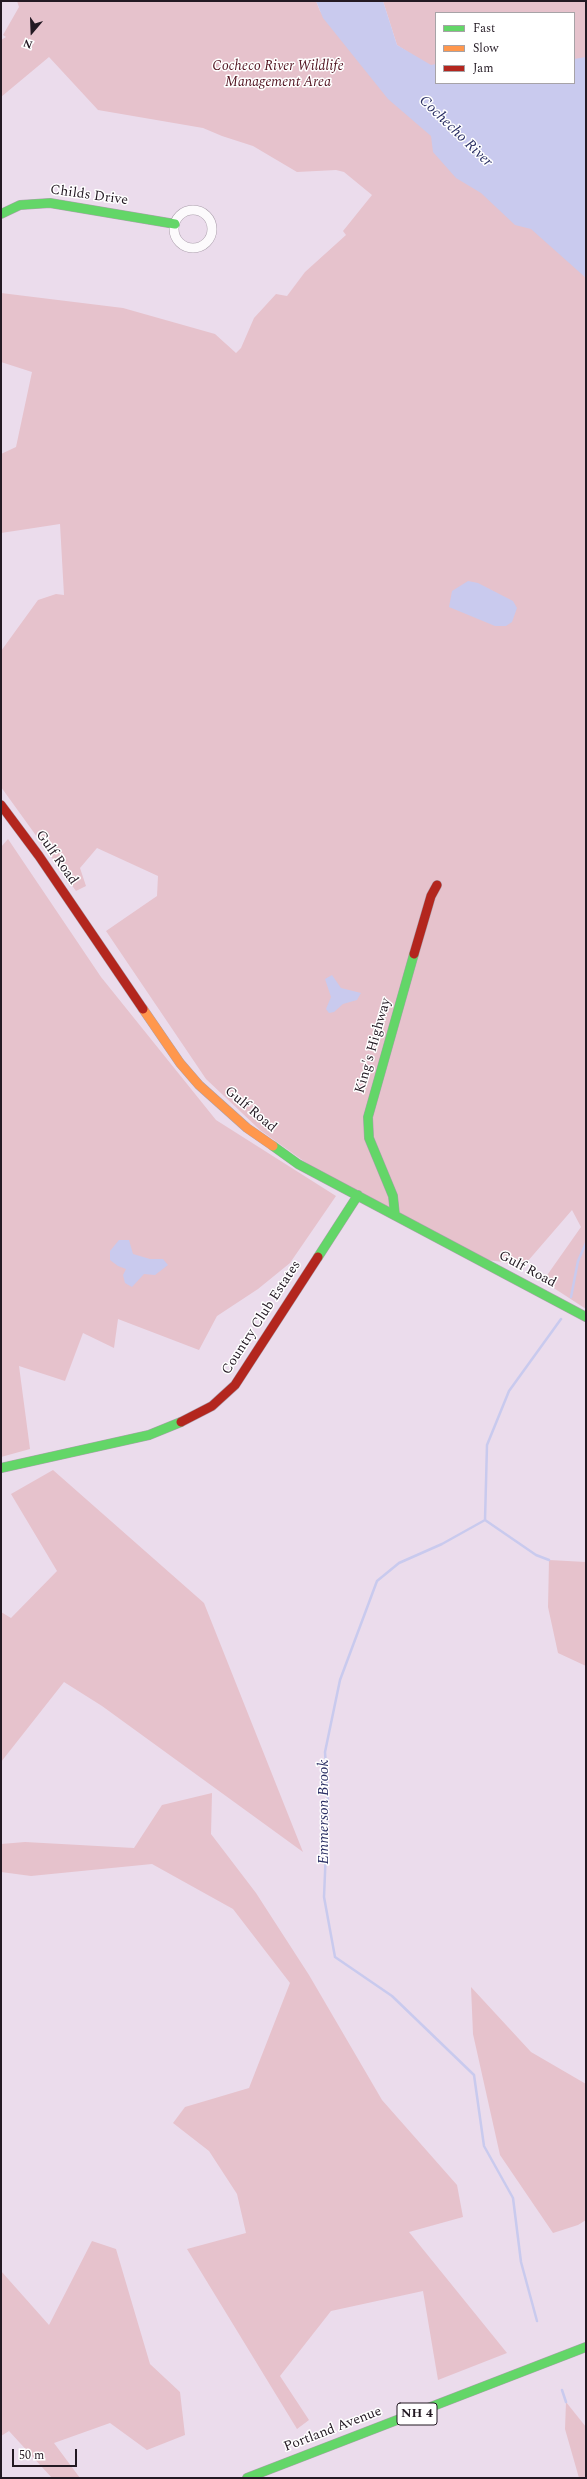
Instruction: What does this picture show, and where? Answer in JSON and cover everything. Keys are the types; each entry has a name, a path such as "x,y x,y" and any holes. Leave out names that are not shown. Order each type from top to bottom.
{"street":[{"name":"Childs Drive","path":"1,214 20,205 50,203 175,224"},
{"path":"195,210 202,212 210,222 211,235 205,244 199,247 187,248 178,241 175,236 175,224 182,213 195,210"},
{"name":"Gulf Road","path":"1,805 39,856 159,1036 199,1085 247,1128 298,1164 586,1317"},
{"name":"King's Highway","path":"394,1215 393,1196 370,1138 368,1117 431,896 437,885"},
{"name":"Country Club Estates","path":"1,1468 149,1434 176,1425 212,1406 231,1388 247,1368 358,1195"},
{"name":"Portland Avenue","path":"247,2478 586,2347"}],"green space":[{"name":"Cocheco River Wildlife Management Area","path":"17,1 316,1 320,11 428,127 569,257 586,278 586,1309 543,1281 581,1227 572,1210 521,1269 503,1262 487,1260 312,1167 260,1130 206,1079 106,931 157,896 158,876 97,848 80,868 86,886 76,891 1,787 1,651 38,600 56,594 64,595 60,524 1,533 1,454 16,447 32,372 1,362 1,293 123,308 215,334 236,353 241,348 254,318 276,294 287,296 305,272 346,235 343,231 372,195 344,172 336,170 297,172 253,146 203,128 98,110 49,57 1,97 1,40 6,37 3,35 19,7"},
{"path":"383,1 586,1 586,75 575,80 575,12 435,12 435,68 424,63 397,45"},
{"path":"8,839 101,977 216,1120 336,1196 290,1263 258,1289 217,1316 199,1350 118,1319 114,1348 83,1333 65,1381 19,1366 30,1449 1,1457 1,847"},
{"path":"53,1470 204,1603 303,1852 102,1706 64,1682 1,1762 1,1612 11,1618 57,1571 11,1494"},
{"path":"549,1560 586,1562 586,1666 558,1653 548,1607"},
{"path":"212,1793 211,1834 256,1893 309,1975 382,2100 457,2185 463,2217 409,2232 507,2353 438,2380 423,2291 331,2311 280,2376 309,2420 297,2429 187,2249 246,2233 237,2194 209,2151 173,2123 185,2107 249,2088 290,1983 233,1909 152,1864 31,1876 1,1872 1,1844 25,1842 134,1848 162,1805"},
{"path":"471,1987 531,2052 586,2084 586,2220 578,2225 553,2233 500,2155 473,2034"},
{"path":"92,2241 116,2249 150,2364 180,2392 185,2435 147,2450 110,2423 54,2443 80,2478 52,2478 9,2431 1,2436 1,2271 49,2325"},
{"path":"566,2402 586,2427 586,2478 579,2478 565,2429"}],"water":[{"name":"Cochecho River","path":"316,1 383,1 397,45 431,65 435,64 435,84 575,84 575,59 586,57 586,278 531,229 515,225 481,193 456,178 433,152 431,136 388,99 323,18"},
{"path":"468,581 478,583 513,601 517,608 512,622 506,626 495,626 449,607 452,591"},
{"path":"332,975 341,988 361,993 357,1000 343,1004 334,1012 329,1013 326,1009 331,997 325,979"},
{"path":"119,1240 129,1240 133,1254 150,1259 163,1259 168,1265 155,1275 144,1274 132,1287 125,1283 123,1275 126,1269 118,1266 110,1260 110,1251"}],"waterway":[{"name":"Emmerson Brook","path":"571,1297 578,1261 586,1243"},
{"name":"Emmerson Brook","path":"485,1520 487,1445 509,1391 561,1319"},
{"name":"Emmerson Brook","path":"485,1520 442,1544 399,1563 377,1581 340,1680 325,1752 328,1802 324,1897 335,1957 392,1996 474,2075 484,2146 513,2198 521,2262 537,2321"},
{"path":"485,1520 536,1555 549,1560"},
{"name":"Emmerson Brook","path":"562,2390 566,2402"}],"traffic: fast":[{"path":"1,214 20,205 50,203 175,224"},
{"path":"395,1215 393,1196 369,1138 368,1117 414,954"},
{"path":"273,1146 298,1164 586,1317"},
{"path":"318,1257 358,1195"},
{"path":"1,1468 149,1435 181,1422"},
{"path":"247,2478 586,2347"}],"traffic: slow":[{"path":"143,1009 180,1063 199,1085 247,1128 273,1146"}],"traffic: jam":[{"path":"1,805 39,856 143,1009"},
{"path":"414,954 431,896 437,885"},
{"path":"181,1422 212,1406 235,1385 318,1257"}]}
